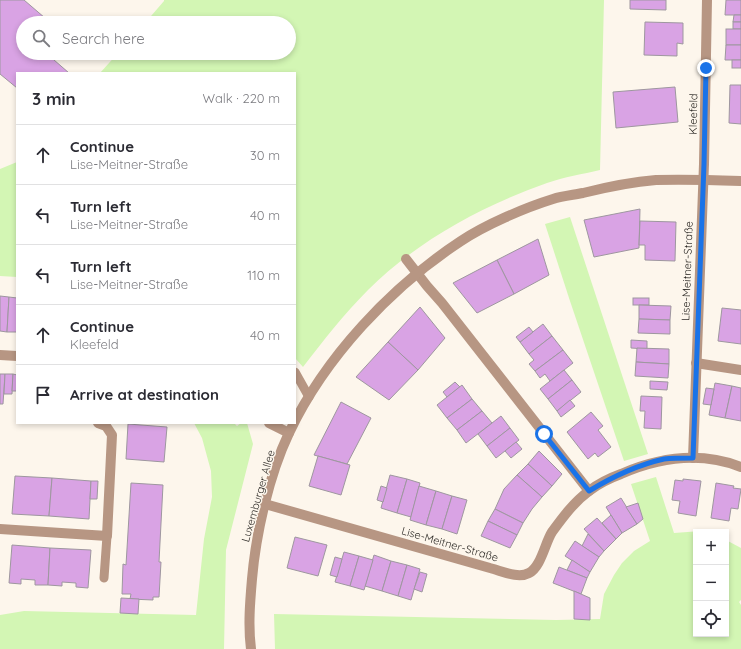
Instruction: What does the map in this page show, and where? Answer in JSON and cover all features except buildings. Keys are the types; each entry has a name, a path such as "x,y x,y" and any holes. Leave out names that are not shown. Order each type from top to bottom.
{"street":[{"name":"Kleefeld","path":"703,180 707,0"},
{"name":"Luxemburger Allee","path":"296,420 309,397 339,352 379,307 416,274 462,240 505,218 552,199 612,186 654,180 741,181"},
{"name":"Lise-Meitner-Straße","path":"693,458 703,180"},
{"path":"406,259 416,274 442,303 589,491"},
{"path":"0,355 16,356"},
{"path":"696,363 741,370"},
{"path":"0,529 107,536 112,435 106,426 101,424"},
{"path":"271,424 289,433"},
{"name":"Luxemburger Allee","path":"250,649 250,601 254,551 265,504 289,433 294,424"},
{"name":"Lise-Meitner-Straße","path":"265,504 519,575 529,573 537,566 548,537 566,513 589,491 610,478 636,467 665,459 693,458 729,462 741,467"}],"lane":[{"path":"296,374 309,397"},
{"path":"104,578 107,536"}],"green space":[{"path":"604,0 600,170 553,181 523,192 475,214 429,241 387,272 359,299 303,367 296,359 296,72 101,72 112,60 296,60 296,16 151,16 164,1"},
{"path":"16,162 16,277 0,276 0,169"},
{"path":"570,217 648,454 624,461 545,224"},
{"path":"195,424 235,424 237,426 240,424 247,424 253,444 226,550 224,649 0,649 0,615 24,611 196,615 204,539 212,497 211,471 202,438"},
{"path":"656,477 674,533 693,532 693,637 729,637 729,542 741,548 741,600 739,602 741,605 741,649 275,649 274,614 556,620 600,619 604,594 614,575 622,563 634,551 650,541 631,484"}],"route":[{"path":"544,434 589,491 610,478 636,467 665,459 693,458 706,68"}]}
